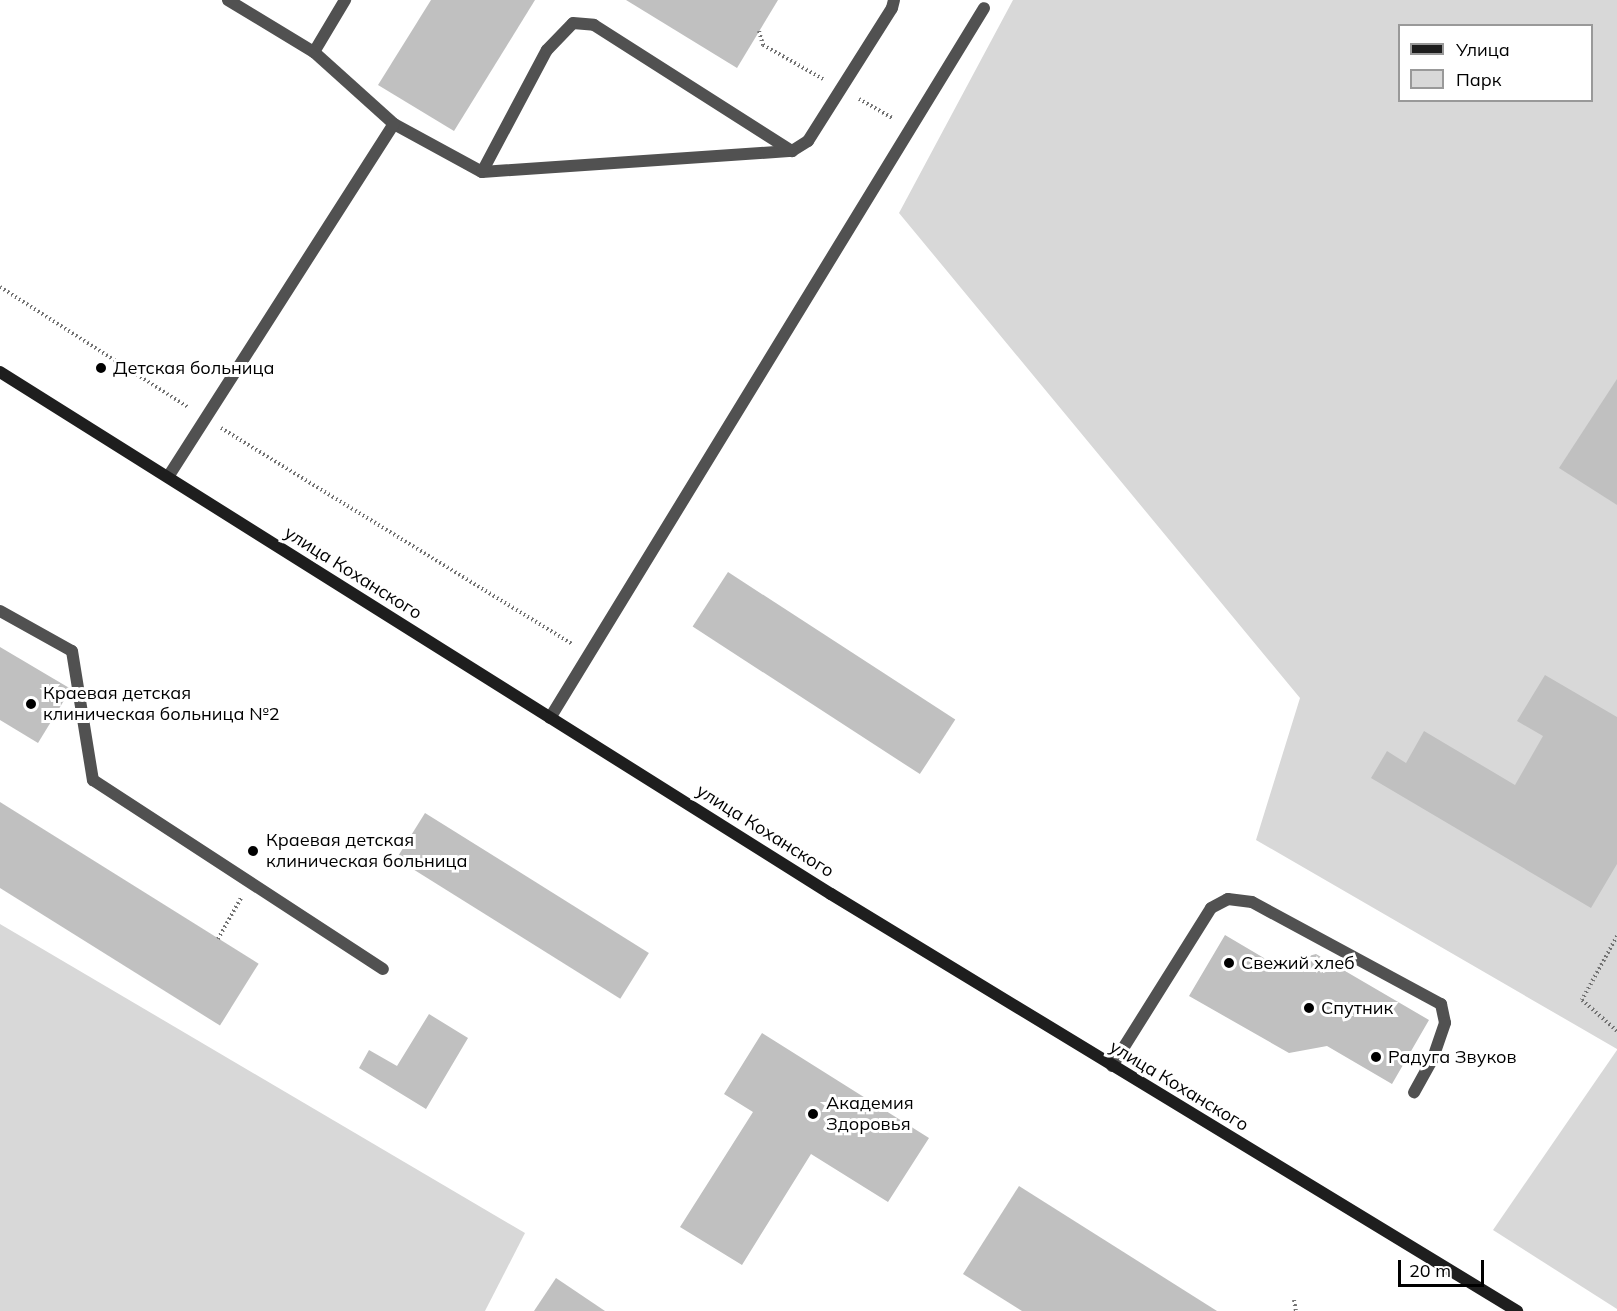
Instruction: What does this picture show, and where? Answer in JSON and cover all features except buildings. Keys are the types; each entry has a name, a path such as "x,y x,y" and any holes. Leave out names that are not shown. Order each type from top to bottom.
{"street":[{"name":"улица Коханского","path":"0,372 550,718 1112,1066 1517,1311"}],"lane":[{"path":"314,52 345,0"},
{"path":"231,1 314,52 394,124 482,172 792,151 808,141 892,8 894,0"},
{"path":"550,718 984,8"},
{"path":"482,172 548,50 573,23 594,25 792,151"},
{"path":"168,477 394,124"},
{"path":"0,611 72,651 93,780 383,969"},
{"path":"1112,1066 1211,908 1227,899 1252,902 1441,1004 1446,1023 1432,1060 1414,1092"}],"path":[{"path":"0,287 206,418 589,655"},
{"path":"218,939 250,883"},
{"path":"1617,936 1582,1000 1617,1031"},
{"path":"1294,1300 1296,1311"}],"green space":[{"path":"1013,0 1617,0 1617,1049 1256,840 1300,698 899,213"},
{"path":"0,924 525,1233 485,1311 0,1311"},
{"path":"1617,1050 1617,1309 1493,1230"}],"place":[{"name":"Детская больница","path":"101,368"},
{"name":"Краевая детская клиническая больница №2","path":"31,704"},
{"name":"Краевая детская клиническая больница","path":"253,851"},
{"name":"Свежий хлеб","path":"1229,963"},
{"name":"Спутник","path":"1309,1008"},
{"name":"Радуга Звуков","path":"1376,1057"},
{"name":"Академия Здоровья","path":"813,1114"}]}
